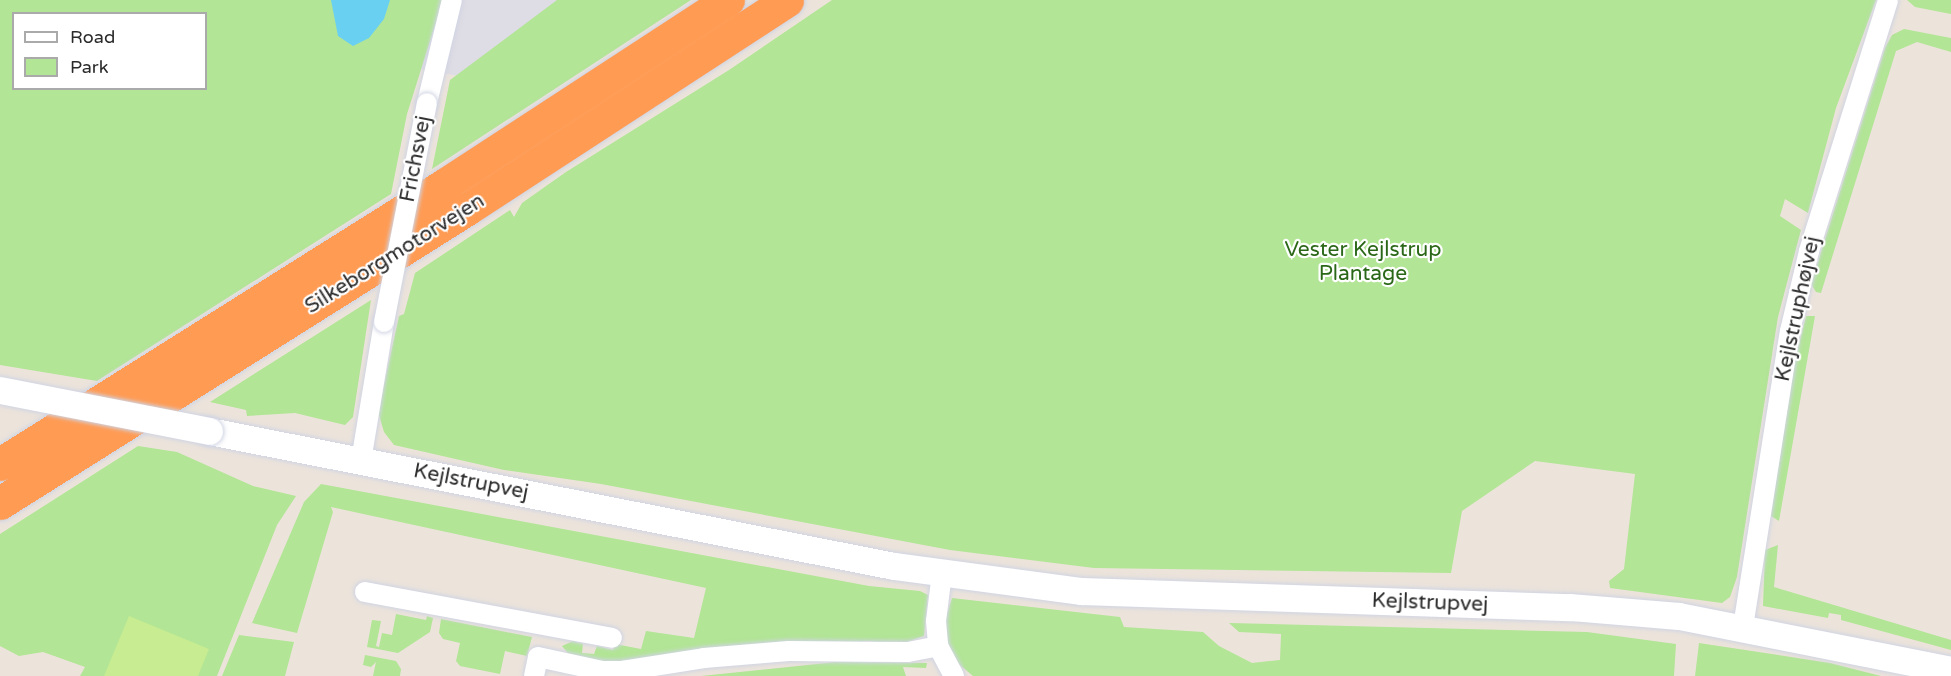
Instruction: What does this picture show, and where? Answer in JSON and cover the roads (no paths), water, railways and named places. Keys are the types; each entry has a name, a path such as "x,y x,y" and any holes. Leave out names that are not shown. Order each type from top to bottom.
{"highway":[{"name":"Silkeborgmotorvejen","path":"0,464 444,185 728,0"},
{"name":"Silkeborgmotorvejen","path":"0,503 467,209 787,0"}],"street":[{"name":"Frichsvej","path":"361,461 363,428 427,103 452,0"},
{"name":"Kejlstruphøjvej","path":"1743,627 1790,331 1809,251 1888,0"},
{"name":"Kejlstrupvej","path":"0,390 942,573 1081,591 1570,607 1679,616 1743,627 1914,669 1951,670"},
{"path":"942,573 936,621 938,646 954,676"},
{"path":"365,592 612,638"},
{"path":"550,659 552,627"},
{"path":"534,676 538,657 603,671 622,671 704,658 789,651 908,652 938,646"}],"water":[{"path":"331,0 390,0 384,19 369,38 353,46 338,36"}],"park label":[{"name":"Vester Kejlstrup Plantage","path":"1363,262"}]}
